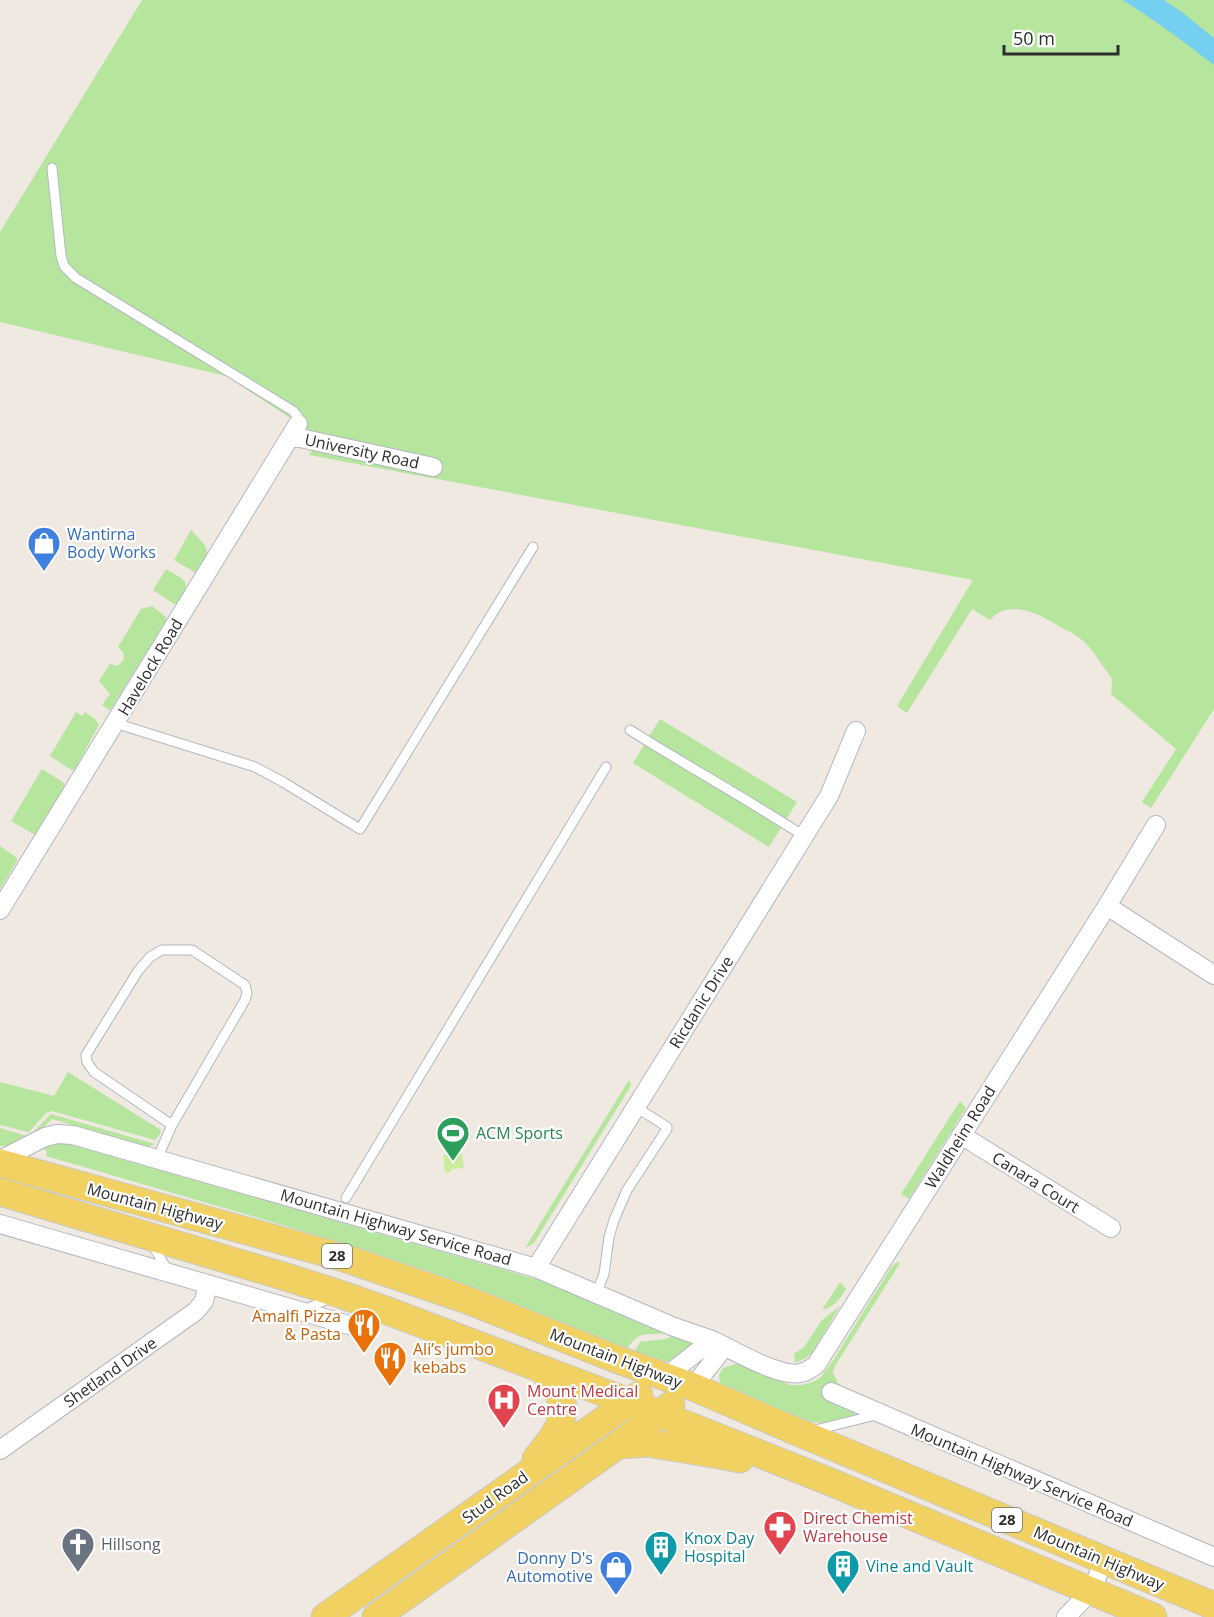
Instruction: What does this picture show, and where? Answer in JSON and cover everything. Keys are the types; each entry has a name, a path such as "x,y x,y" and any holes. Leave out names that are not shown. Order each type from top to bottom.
{"main road":[{"name":"Mountain Highway","path":"0,1161 341,1257 467,1300 693,1387 800,1434 1214,1606"},
{"name":"Mountain Highway","path":"0,1191 340,1294 543,1369 828,1481 1092,1590 1149,1616"},
{"path":"341,1257 407,1296 416,1308 418,1323"},
{"path":"518,1480 554,1436 561,1421 561,1398 543,1369"},
{"name":"Stud Road","path":"325,1617 665,1377"},
{"name":"Stud Road","path":"376,1617 660,1414 693,1387"},
{"path":"618,1444 642,1443 720,1455 828,1481"},
{"path":"433,1541 462,1534 471,1535 481,1542"}],"street":[{"name":"University Road","path":"295,430 433,467"},
{"name":"Havelock Road","path":"0,910 295,430"},
{"name":"Ricdanic Drive","path":"536,1268 829,796 856,731"},
{"name":"Waldheim Road","path":"719,1343 768,1368 787,1373 803,1373 816,1365 1156,825"},
{"path":"1107,906 1214,975"},
{"name":"Mountain Highway Service Road","path":"0,1161 45,1137 57,1134 73,1135 536,1268 719,1343"},
{"name":"Canara Court","path":"961,1135 1111,1228"},
{"path":"0,1224 366,1330"},
{"name":"Shetland Drive","path":"0,1450 195,1311 204,1301 208,1284"},
{"path":"665,1377 719,1343"},
{"path":"693,1387 719,1343"},
{"name":"Mountain Highway Service Road","path":"831,1392 1214,1557"},
{"path":"1066,1617 1092,1590 1104,1560"}],"lane":[{"path":"52,168 61,256 64,266 71,275 293,411 298,417 295,430"},
{"path":"115,723 255,767 360,828 533,547"},
{"path":"630,730 804,836"},
{"path":"346,1198 606,767"},
{"path":"157,1159 172,1125 247,993 245,985 192,950 162,950 150,957 138,971 86,1055 87,1062 94,1072 172,1125"},
{"path":"596,1294 604,1275 609,1237 614,1220 627,1190 667,1129 636,1107"},
{"path":"147,1235 169,1273"},
{"path":"301,1311 340,1294"},
{"path":"800,1434 880,1414"}],"green space":[{"path":"142,0 1214,0 1214,709 1151,808 1142,802 1176,749 1111,694 1111,677 1086,643 1045,618 1016,609 998,613 990,620 972,609 907,713 897,706 973,580 309,455 322,435 313,433 226,376 0,322 0,232"},
{"path":"191,530 207,550 196,573 174,560"},
{"path":"166,569 183,580 186,586 177,604 153,590"},
{"path":"152,606 166,617 166,621 109,710 102,705 110,694 99,681 110,664 117,666 122,662 123,652 118,647 141,609"},
{"path":"76,712 82,716 85,712 99,725 75,769 72,770 50,756"},
{"path":"660,719 797,802 769,847 633,763"},
{"path":"42,769 64,783 64,787 35,835 11,821"},
{"path":"0,846 17,858 17,861 0,889"},
{"path":"68,1072 161,1130 160,1134 155,1140 52,1111 46,1113 29,1132 0,1125 0,1082 54,1096"},
{"path":"629,1080 631,1085 627,1092 534,1243 525,1248"},
{"path":"960,1101 966,1108 909,1199 901,1194"},
{"path":"51,1114 155,1144 149,1147 52,1119 30,1139 0,1146 0,1128 30,1137"},
{"path":"62,1142 536,1279 664,1330 664,1333 639,1336 628,1349 442,1276 385,1257 46,1156 47,1151 42,1148"},
{"name":"ACM Sports","path":"462,1154 464,1168 451,1169 451,1172 445,1173 443,1155"},
{"path":"897,1262 900,1263 835,1366 833,1373 842,1386 870,1398 854,1415 827,1423 812,1422 720,1384 719,1375 723,1368 736,1364 747,1366 790,1385 810,1383 820,1378 892,1266"},
{"path":"840,1282 846,1289 844,1293 833,1305 822,1310"},
{"path":"840,1306 812,1353 795,1363 794,1354 804,1347 822,1320"},
{"path":"674,1335 697,1345 680,1357 667,1362 635,1351 640,1342 666,1339"}],"water":[{"path":"1122,0 1164,0 1183,13 1214,38 1214,65 1157,23"}],"place":[{"name":"Wantirna Body Works","path":"44,572"},
{"name":"ACM Sports","path":"453,1162"},
{"name":"Amalfi Pizza & Pasta","path":"364,1354"},
{"name":"Ali’s jumbo kebabs","path":"390,1387"},
{"name":"Mount Medical Centre","path":"504,1429"},
{"name":"Direct Chemist Warehouse","path":"780,1556"},
{"name":"Hillsong","path":"78,1573"},
{"name":"Knox Day Hospital","path":"661,1576"},
{"name":"Vine and Vault","path":"843,1595"},
{"name":"Donny D's Automotive","path":"616,1596"}]}
